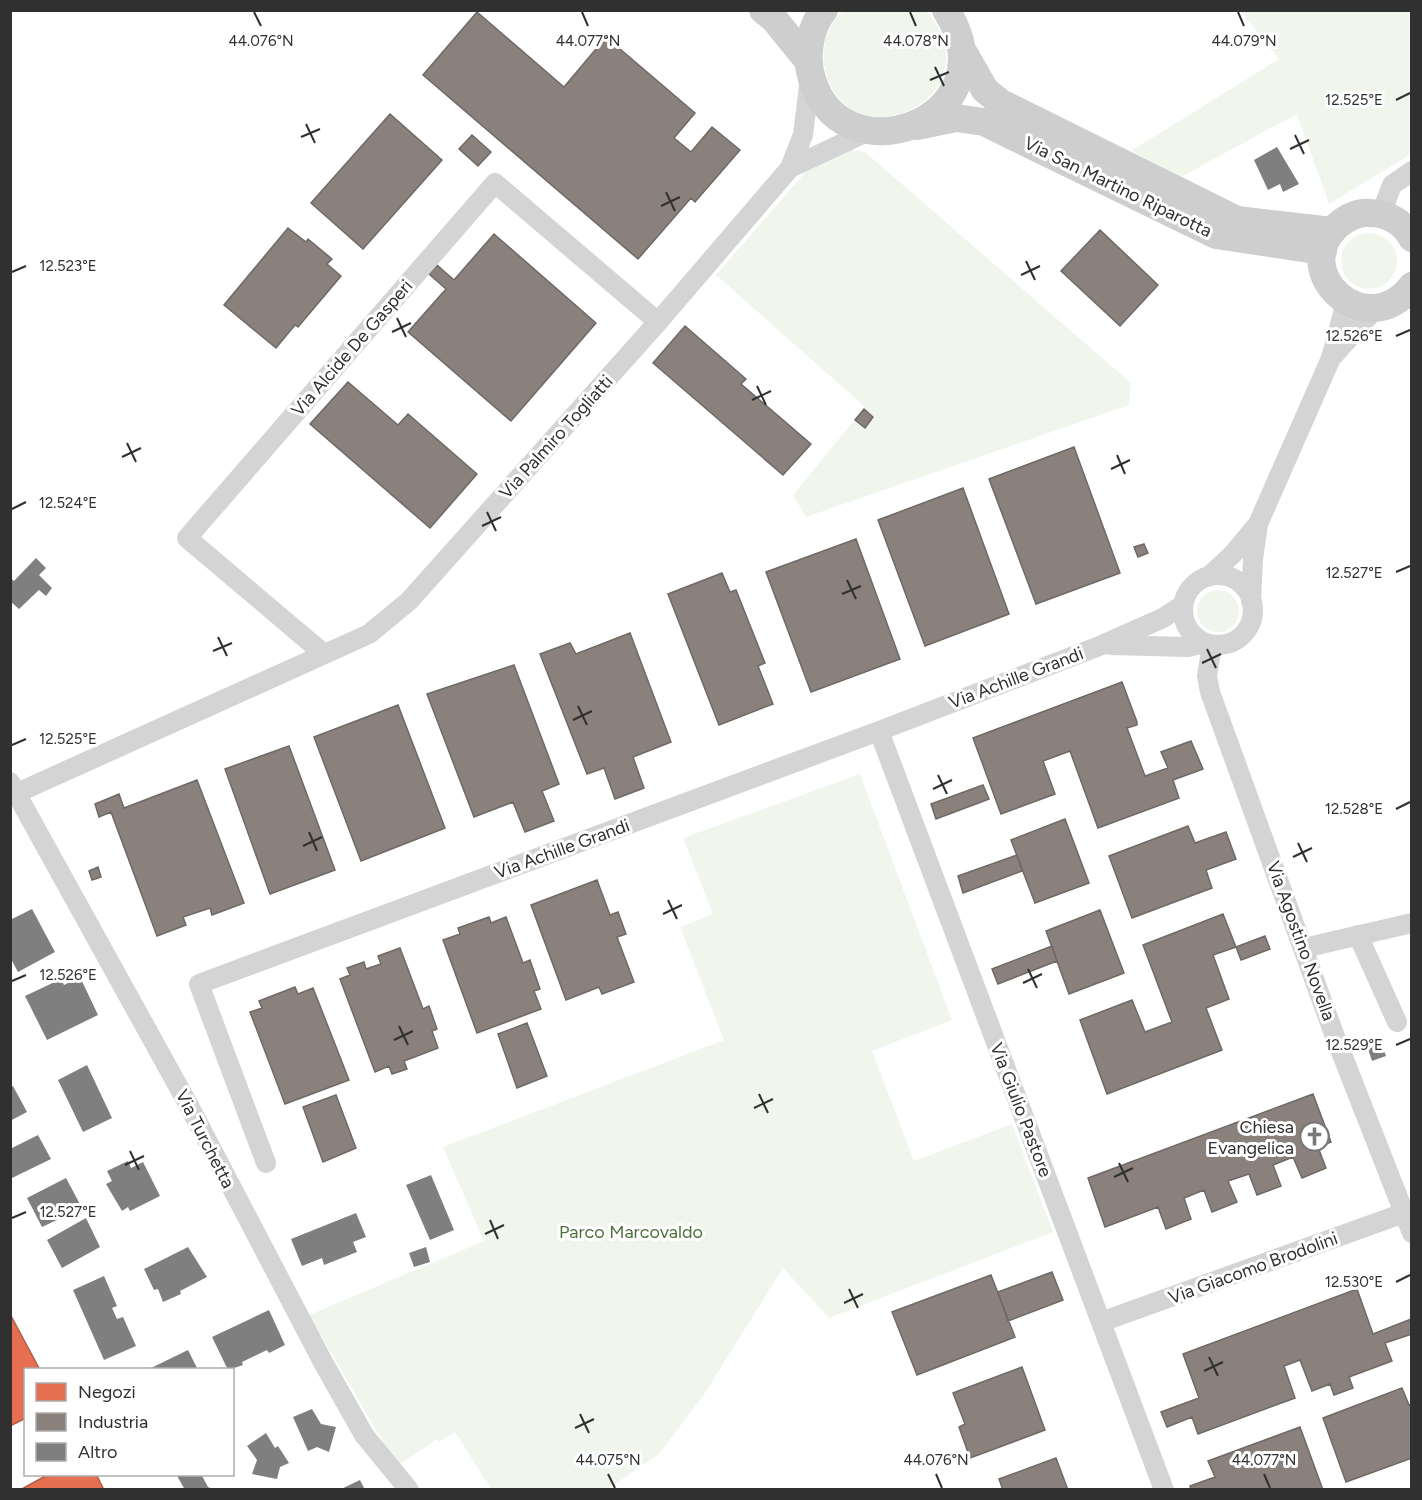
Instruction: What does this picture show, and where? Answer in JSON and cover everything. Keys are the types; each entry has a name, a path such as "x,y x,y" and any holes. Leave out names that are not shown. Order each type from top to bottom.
{"street":[{"path":"763,10 781,26 810,68 818,94 831,111 849,124 869,131"},
{"path":"790,168 803,135 811,37 824,10"},
{"name":"Via San Martino Riparotta","path":"946,10 956,25 962,48 985,90 1001,103 1237,220 1328,241"},
{"path":"917,126 937,113 952,94 960,72 962,48"},
{"name":"Via San Martino Riparotta","path":"869,131 893,132 956,118 984,122 1216,235 1328,241"},
{"name":"Via Palmiro Togliatti","path":"14,788 369,634 409,601 658,322 790,168 869,131"},
{"path":"1381,214 1392,185 1412,171"},
{"name":"Via Alcide De Gasperi","path":"324,654 187,538 495,183 658,322"},
{"path":"1410,291 1391,304 1376,308 1360,308 1346,302 1334,292 1326,280 1322,266 1328,241 1354,215 1381,214 1396,220 1412,238"},
{"name":"Via Achille Grandi","path":"1102,645 1188,647 1232,642 1247,630 1251,621 1252,560 1258,524 1331,358 1346,302"},
{"name":"Via Achille Grandi","path":"1331,358 1376,308"},
{"name":"Via Achille Grandi","path":"266,1163 199,984 879,731 1102,645 1163,618 1183,605 1192,586 1208,577 1233,554 1258,524"},
{"path":"1208,577 1230,578 1239,583 1251,601"},
{"path":"1183,605 1185,623 1197,638 1208,644"},
{"name":"Via Agostino Novella","path":"1208,644 1207,676 1210,692 1334,1034 1412,1233"},
{"name":"Via Giulio Pastore","path":"879,731 1164,1490"},
{"name":"Via Turchetta","path":"14,788 188,1104 324,1364 364,1435 409,1490"},
{"path":"1304,948 1412,923"},
{"path":"1358,935 1397,1022"},
{"name":"Via Giacomo Brodolini","path":"1101,1322 1404,1213"}],"green space":[{"path":"926,10 944,42 945,70 933,93 912,109 886,117 860,113 838,98 825,69 823,52 829,30 843,11"},
{"path":"1241,11 1411,11 1411,154 1329,204 1297,114 1181,177 1131,151 1279,59"},
{"path":"852,150 865,152 1131,383 1129,405 806,517 793,495 865,407 716,275 809,168 839,152"},
{"path":"1369,233 1380,235 1389,241 1395,250 1397,261 1395,272 1389,281 1380,287 1369,289 1358,287 1349,281 1343,272 1341,261 1343,250 1349,241 1358,235"},
{"path":"1218,590 1233,596 1239,611 1233,626 1218,632 1203,626 1197,611 1203,596"},
{"name":"Parco Marcovaldo","path":"860,774 952,1020 872,1051 914,1161 1012,1124 1053,1232 829,1318 783,1268 703,1396 659,1454 608,1489 491,1489 455,1432 439,1442 437,1439 397,1466 309,1315 484,1241 443,1147 724,1040 680,927 713,914 683,838"}],"building: Negozi":[{"path":"10,1314 39,1368 24,1368 24,1419 10,1426"},
{"path":"45,1476 97,1476 104,1490 20,1490"}],"building: Industria":[{"path":"477,12 564,87 606,37 695,113 674,138 691,152 712,127 740,150 695,202 691,198 638,259 423,75"},
{"path":"390,114 442,160 363,249 311,203"},
{"path":"472,135 491,152 478,166 459,149"},
{"path":"288,228 306,242 308,239 332,259 327,264 341,276 298,327 295,325 276,348 224,305"},
{"path":"1100,230 1158,285 1120,326 1061,271"},
{"path":"494,234 596,323 511,421 408,332 446,289 429,274 437,265 454,280"},
{"path":"685,326 746,379 741,384 811,444 783,475 653,363"},
{"path":"348,382 398,425 408,414 477,474 430,528 310,424"},
{"path":"864,409 873,417 865,428 855,420"},
{"path":"1074,447 1120,573 1036,604 989,479"},
{"path":"963,488 1009,614 925,646 878,520"},
{"path":"856,539 900,659 811,692 766,572"},
{"path":"1144,544 1148,553 1138,557 1134,547"},
{"path":"722,573 730,592 736,590 765,663 758,666 773,704 719,725 668,594"},
{"path":"630,633 671,742 633,757 644,788 615,799 604,768 587,774 540,654 570,643 576,654"},
{"path":"514,665 559,784 542,791 554,821 525,832 513,802 474,817 427,694"},
{"path":"1122,682 1137,722 1137,725 1127,728 1145,776 1168,768 1161,752 1191,741 1203,769 1173,780 1179,798 1098,828 1070,751 1043,761 1055,794 1001,814 973,738"},
{"path":"398,705 445,828 361,861 314,737"},
{"path":"289,746 335,870 270,894 225,769"},
{"path":"197,780 244,903 212,915 210,908 183,917 186,925 157,936 111,812 99,817 95,804 119,794 124,808"},
{"path":"983,785 989,799 936,819 931,804"},
{"path":"1065,819 1089,883 1035,903 1011,840"},
{"path":"1188,826 1195,843 1226,832 1236,859 1206,870 1212,888 1132,918 1109,856"},
{"path":"1017,855 1022,871 963,893 958,876"},
{"path":"98,867 101,877 92,880 89,871"},
{"path":"597,880 610,915 618,912 626,934 617,937 634,982 602,994 599,987 566,1000 531,905"},
{"path":"1100,910 1124,973 1069,994 1046,931"},
{"path":"1223,914 1236,947 1213,955 1229,999 1206,1008 1222,1050 1107,1094 1080,1020 1132,1000 1145,1032 1172,1022 1143,945"},
{"path":"489,917 491,923 506,917 523,963 530,960 540,989 534,991 541,1009 477,1033 443,940 460,934 458,928"},
{"path":"1265,936 1270,949 1241,960 1236,947"},
{"path":"1052,946 1057,961 998,984 992,969"},
{"path":"400,948 423,1009 429,1006 437,1029 432,1031 438,1048 404,1061 407,1069 392,1074 389,1066 375,1072 340,979 350,975 347,968 364,962 366,969 381,964 378,956"},
{"path":"295,987 298,994 313,988 349,1080 285,1104 250,1012 262,1008 259,1001"},
{"path":"527,1023 547,1076 517,1088 498,1034"},
{"path":"1313,1094 1331,1142 1318,1147 1326,1168 1302,1178 1293,1157 1273,1165 1281,1186 1257,1195 1249,1174 1228,1181 1237,1202 1212,1212 1204,1190 1184,1198 1191,1219 1166,1229 1158,1207 1105,1227 1088,1178"},
{"path":"336,1095 356,1148 323,1162 303,1107"},
{"path":"1052,1272 1063,1300 1008,1321 998,1292"},
{"path":"991,1275 1015,1337 917,1375 892,1312"},
{"path":"1357,1289 1373,1334 1411,1319 1412,1334 1385,1343 1392,1361 1349,1377 1353,1388 1334,1395 1330,1384 1312,1391 1300,1360 1284,1366 1295,1398 1198,1434 1192,1417 1167,1427 1161,1412 1199,1398 1183,1354"},
{"path":"1022,1367 1045,1430 970,1458 959,1427 965,1424 953,1393"},
{"path":"1402,1388 1409,1405 1412,1404 1412,1458 1346,1482 1323,1418"},
{"path":"1300,1427 1323,1490 1191,1490 1190,1486 1215,1477 1208,1461"},
{"path":"1056,1458 1068,1490 1003,1490 999,1479"}],"building: Altro":[{"path":"1277,147 1299,184 1283,192 1280,184 1268,190 1254,160"},
{"path":"36,558 46,568 39,575 52,588 46,596 39,590 19,609 10,601 10,578 14,581"},
{"path":"32,909 55,952 18,972 10,957 10,920"},
{"path":"80,977 98,1015 47,1040 25,996 61,979 64,985"},
{"path":"1381,1044 1386,1056 1372,1061 1368,1049"},
{"path":"87,1065 112,1118 83,1132 58,1080"},
{"path":"13,1086 27,1112 10,1121 10,1088"},
{"path":"38,1135 51,1159 10,1179 10,1149"},
{"path":"128,1161 131,1168 143,1162 160,1196 130,1211 128,1207 122,1211 106,1184 112,1181 107,1171"},
{"path":"431,1175 454,1230 430,1240 406,1185"},
{"path":"66,1178 82,1208 42,1227 27,1198"},
{"path":"356,1213 366,1237 353,1242 357,1252 324,1265 322,1258 302,1266 291,1239"},
{"path":"86,1218 100,1247 62,1268 47,1240"},
{"path":"188,1247 207,1277 180,1291 181,1294 163,1302 158,1289 154,1290 144,1269"},
{"path":"426,1247 430,1262 414,1267 409,1253"},
{"path":"104,1276 117,1306 112,1308 117,1319 123,1317 136,1346 104,1360 73,1290"},
{"path":"269,1310 285,1345 269,1353 267,1350 242,1362 243,1365 227,1368 212,1337"},
{"path":"188,1350 197,1368 151,1368"},
{"path":"312,1409 321,1424 336,1427 329,1452 317,1447 308,1451 293,1417"},
{"path":"266,1433 275,1448 278,1446 289,1463 280,1467 277,1479 252,1474 257,1460 247,1446"},
{"path":"177,1476 202,1476 208,1487 215,1490 185,1490"},
{"path":"360,1480 365,1490 339,1490"}],"place":[{"name":"Chiesa Evangelica","path":"1315,1137"}]}
